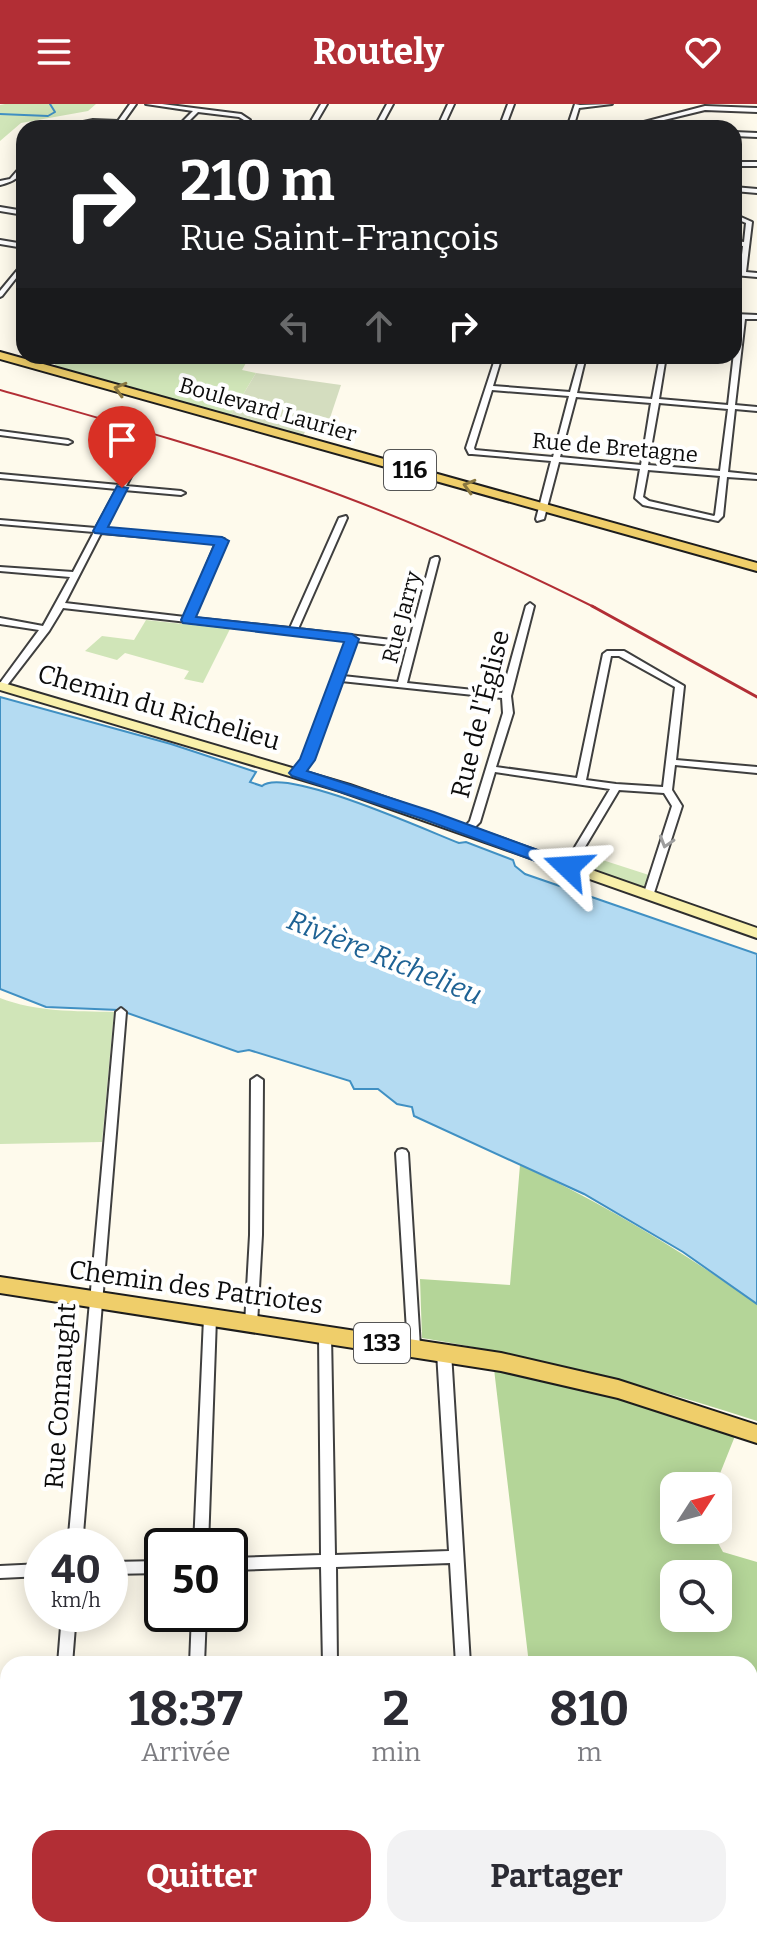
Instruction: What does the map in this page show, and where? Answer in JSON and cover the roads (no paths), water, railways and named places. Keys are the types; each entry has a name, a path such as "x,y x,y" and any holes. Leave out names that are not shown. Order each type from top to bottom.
{"main road":[{"name":"Boulevard Laurier","path":"31,364 757,580"},
{"name":"Boulevard Laurier","path":"0,367 542,514 757,567"},
{"name":"Chemin du Richelieu","path":"1,686 297,773 757,933"},
{"name":"Chemin des Patriotes","path":"0,1285 444,1352 618,1389 757,1434"}],"street":[{"path":"121,120 133,104"},
{"path":"149,104 244,117 246,120"},
{"path":"577,106 609,104"},
{"path":"656,120 707,107 757,110"},
{"path":"187,120 197,110"},
{"path":"756,164 757,156"},
{"path":"742,219 749,221 743,274 757,275"},
{"path":"742,244 747,244"},
{"path":"0,295 16,274"},
{"path":"496,364 488,388 757,409"},
{"path":"542,514 581,364"},
{"path":"662,364 641,500 713,519 719,516 735,364"},
{"name":"Rue de Bretagne","path":"488,388 470,446 471,452 757,477"},
{"path":"0,433 68,442"},
{"path":"1,686 46,629 141,450"},
{"path":"0,476 181,493"},
{"path":"293,632 343,518"},
{"path":"0,522 221,541 188,620"},
{"name":"Rue Jarry","path":"402,684 435,559"},
{"path":"0,569 76,575"},
{"path":"60,605 413,645"},
{"name":"Rue de l'Église","path":"467,830 475,822 508,713 506,696 530,606"},
{"path":"0,621 46,629"},
{"path":"297,773 307,760 352,639"},
{"path":"581,780 605,656 612,652 623,653 681,687 667,790 676,803 676,810 648,896"},
{"path":"337,678 506,696"},
{"path":"671,762 757,770"},
{"path":"491,769 616,787 667,790"},
{"path":"568,867 616,787"},
{"name":"Rue Connaught","path":"76,1528 121,1012"},
{"path":"251,1324 256,1235 257,1080"},
{"path":"402,1153 412,1275 414,1347"},
{"path":"202,1528 210,1318"},
{"path":"325,1334 330,1656"},
{"path":"444,1352 462,1656"},
{"path":"248,1563 456,1557"},
{"path":"0,1572 24,1571"},
{"path":"66,1656 68,1632"},
{"path":"197,1656 198,1632"}],"water":[{"name":"Rivière Richelieu","path":"0,697 171,744 256,772 250,782 262,786 276,782 298,785 357,802 459,843 466,842 513,860 525,874 757,954 757,1304 683,1252 584,1194 414,1116 412,1107 397,1104 378,1089 354,1089 350,1081 249,1050 238,1052 119,1010 46,1007 0,989"}],"waterway":[{"path":"0,114 48,116 55,112 50,104"}],"railway":[{"path":"0,390 191,445 341,496 452,540 593,606"},
{"path":"593,606 757,697"}]}
